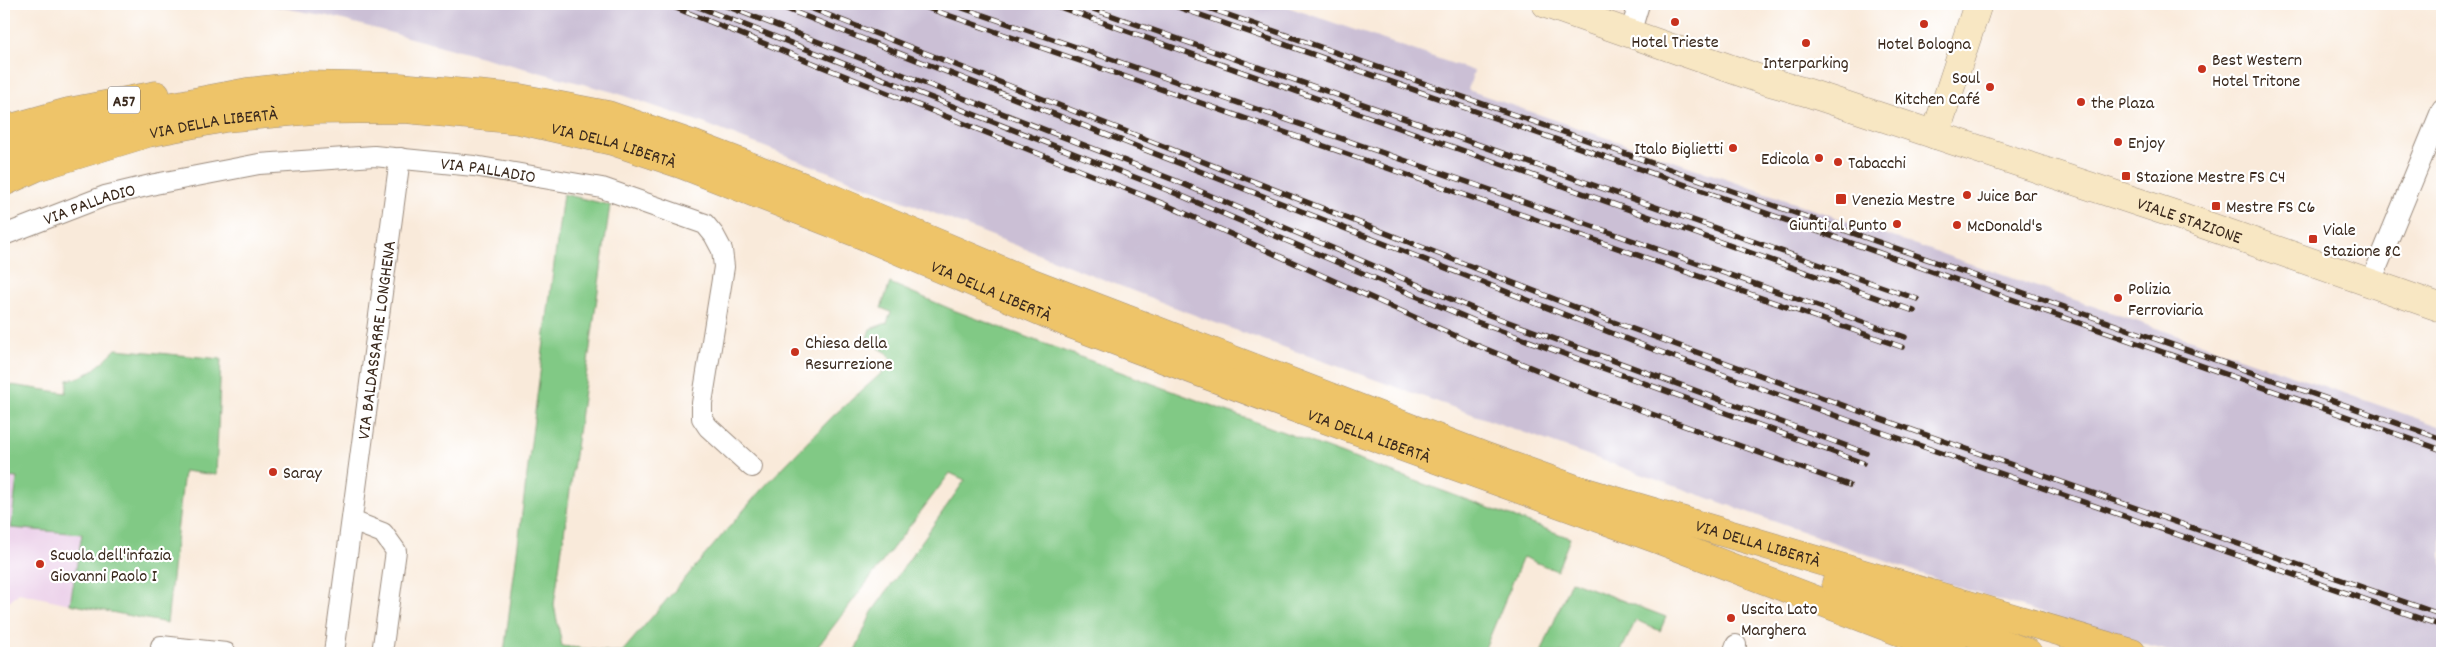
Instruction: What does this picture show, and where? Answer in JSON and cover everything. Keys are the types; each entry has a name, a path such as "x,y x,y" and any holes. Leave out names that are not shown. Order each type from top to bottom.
{"highway":[{"name":"VIA DELLA LIBERTÀ","path":"248,92 307,86 400,87 520,98 608,115 713,152 812,190 1020,278 1484,456 1576,489 2132,653"},
{"name":"A57","path":"4,130 76,110 152,95 181,92 248,92"},
{"path":"4,158 23,149 162,108 248,92"},
{"name":"VIA DELLA LIBERTÀ","path":"4,182 37,167 148,133 225,118 313,110 405,110 519,120 612,141 683,165 862,235 1079,327 1313,415 1657,539 1955,653"},
{"path":"1576,489 2028,653"}],"street":[{"name":"VIALE STAZIONE","path":"1546,4 1764,80 1809,93 2174,214 2442,308"},
{"path":"1630,34 1639,4"},
{"path":"1935,135 1978,4"},
{"path":"2370,284 2442,110"},
{"name":"VIA PALLADIO","path":"4,235 105,196 206,173 258,164 311,159 374,156 400,158 533,174 602,188 705,224 714,235 722,250 724,267 702,403 702,418 718,438 752,467"},
{"name":"VIA BALDASSARRE LONGHENA","path":"334,653 400,158"},
{"path":"352,521 384,532 396,551 382,653"},
{"path":"161,646 226,653"}],"shaded area":[{"path":"260,4 1279,4 1474,71 1468,90 2442,427 2442,653 2175,653 2156,648 1970,591 1210,321 703,123 613,92 328,16"},
{"name":"Scuola dell'infazia Giovanni Paolo I","path":"4,477 17,477 11,527 82,534 70,604 19,593 4,605"}],"green space":[{"path":"563,194 610,205 554,605 562,646 621,653 504,653"},
{"path":"890,283 953,310 1570,538 1557,571 1523,557 1483,653 854,653 872,612 965,480 950,473 813,653 621,653 761,490 833,416 893,363 886,352 866,341 870,329 887,323 891,312 881,308"},
{"path":"116,349 221,359 216,475 184,471 167,623 70,604 82,534 11,528 17,478 4,477 4,384 66,393 68,380 89,373"},
{"path":"1571,581 1666,617 1660,631 1636,620 1620,653 1541,653"}],"railway":[{"path":"666,4 1164,204 1476,345 1596,394 1849,485"},
{"path":"691,4 1170,191 1477,322 1863,463"},
{"path":"721,4 1174,180 1481,312 1866,453"},
{"path":"774,4 1647,347 1875,430 2442,626"},
{"path":"800,4 1608,320 1878,418 2442,615"},
{"path":"916,4 1902,347"},
{"path":"951,4 1479,186 1905,337"},
{"path":"1051,4 1914,311"},
{"path":"1079,4 1917,299"},
{"path":"1169,4 2442,450"},
{"path":"1197,4 2442,439"}],"place":[{"name":"Hotel Trieste","path":"1675,22"},
{"name":"Hotel Bologna","path":"1924,24"},
{"name":"Interparking","path":"1806,43"},
{"name":"Best Western Hotel Tritone","path":"2202,69"},
{"name":"Soul Kitchen Café","path":"1990,87"},
{"name":"the Plaza","path":"2081,102"},
{"name":"Enjoy","path":"2118,142"},
{"name":"Italo Biglietti","path":"1733,148"},
{"name":"Edicola","path":"1819,158"},
{"name":"Tabacchi","path":"1838,162"},
{"name":"Stazione Mestre FS C4","path":"2126,176"},
{"name":"Juice Bar","path":"1967,195"},
{"name":"Venezia Mestre","path":"1841,199"},
{"name":"Mestre FS C6","path":"2216,206"},
{"name":"Giunti al Punto","path":"1897,224"},
{"name":"McDonald's","path":"1957,225"},
{"name":"Viale Stazione 8C","path":"2313,239"},
{"name":"Polizia Ferroviaria","path":"2118,298"},
{"name":"Chiesa della Resurrezione","path":"795,352"},
{"name":"Saray","path":"273,472"},
{"name":"Scuola dell'infazia Giovanni Paolo I","path":"40,564"},
{"name":"Uscita Lato Marghera","path":"1731,618"}]}
